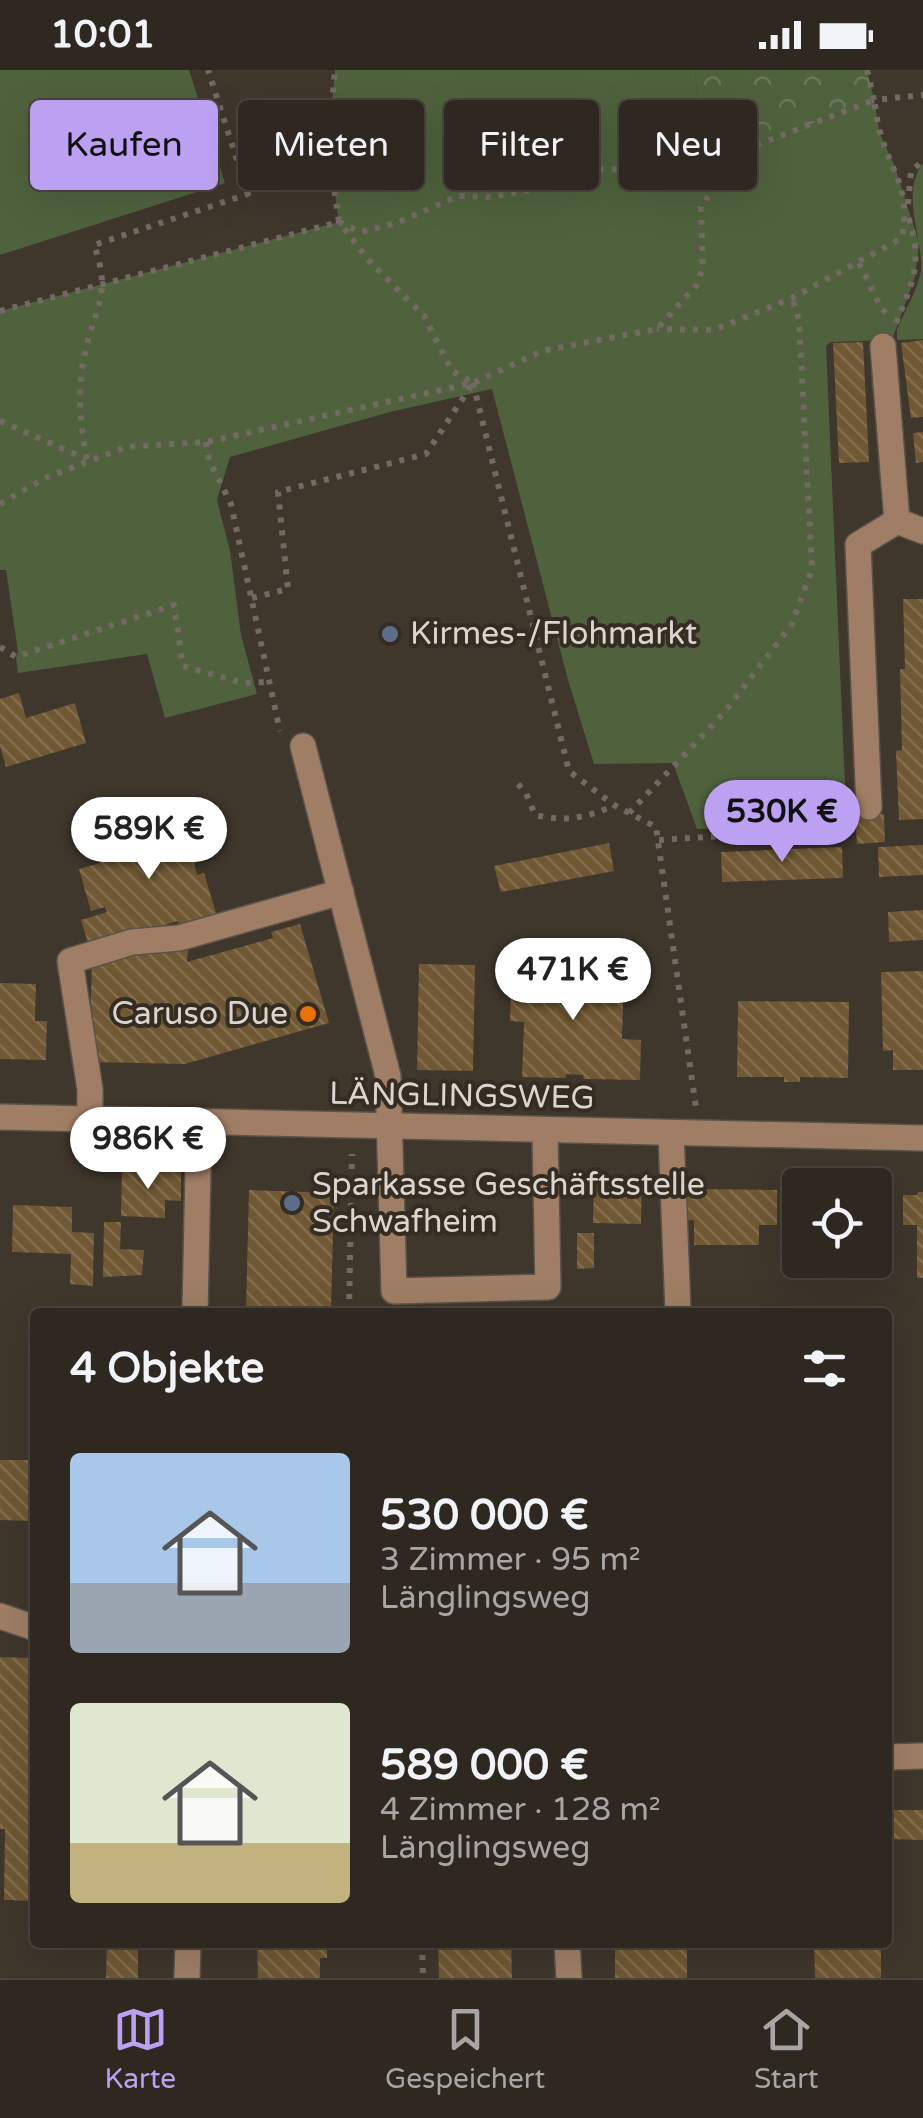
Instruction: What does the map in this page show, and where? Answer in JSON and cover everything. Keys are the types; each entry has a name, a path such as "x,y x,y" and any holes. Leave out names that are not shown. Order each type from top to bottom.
{"street":[{"path":"890,334 897,521"},
{"path":"897,521 923,531"},
{"path":"869,798 858,544 897,521"},
{"path":"303,746 388,1076 394,1302 548,1288 545,1131"},
{"path":"90,1120 90,1089 70,961 132,942 180,938 341,892"},
{"name":"LÄNGLINGSWEG","path":"0,1117 923,1138"},
{"path":"196,1308 199,1122"},
{"path":"670,1134 678,1308"},
{"path":"0,1616 30,1626"},
{"path":"892,1757 923,1756"},
{"path":"187,1978 188,1948"},
{"path":"567,1948 569,1978"}],"path":[{"path":"87,459 80,426 80,390 84,356 104,284 94,244 248,194 208,70"},
{"path":"335,70 328,147 339,222 370,262 424,316 452,370 473,384 569,771 614,805 656,827 696,1091"},
{"path":"866,70 880,134 895,167 919,244 915,277 890,334"},
{"path":"757,145 874,100 923,95"},
{"path":"0,504 87,459 126,447 206,442 473,384 542,351 657,330 714,330 792,298 902,238 911,171 923,161"},
{"path":"0,310 339,222 361,232 400,222 458,196 491,197 536,189 597,169 619,170"},
{"path":"657,330 696,286 703,268 700,206 711,190"},
{"path":"859,263 890,334"},
{"path":"629,813 723,714 792,624 812,570 799,320 792,298"},
{"path":"252,598 288,589 278,492 426,454 473,384"},
{"path":"0,420 87,459"},
{"path":"206,442 210,460 231,504 280,732"},
{"path":"0,647 16,657 174,605 183,666 242,684 268,682"},
{"path":"518,784 526,792 535,815 555,820 584,818 614,805"},
{"path":"659,840 832,829 839,819 847,789 869,798"},
{"path":"350,1308 352,1126"},
{"path":"422,1948 423,1978"}],"green space":[{"path":"0,70 189,70 199,100 30,100 30,190 203,190 0,255"},
{"path":"335,70 695,70 698,100 619,100 619,190 757,190 757,145 874,100 880,134 895,167 919,243 915,277 892,340 831,342 826,346 845,785 826,826 697,829 673,763 594,764 568,680 492,389 390,412 230,457 217,500 230,551 241,635 257,694 165,718 147,654 18,673 6,570 0,570 0,311 339,222 334,190 424,190 424,100 332,100"},
{"path":"695,70 867,70 874,100 757,145 757,100 698,100"},
{"path":"218,161 225,183 218,185"},
{"path":"923,163 923,339 897,340 897,330 921,271 913,188"}],"building":[{"path":"923,340 923,417 911,418 901,343"},
{"path":"863,342 869,462 839,463 833,343"},
{"path":"923,432 923,462 916,463 913,433"},
{"path":"903,599 923,599 923,819 899,820 896,751 902,750"},
{"path":"19,693 26,718 75,703 86,743 6,767 0,746 0,699"},
{"path":"884,814 885,842 857,844 855,815"},
{"path":"172,816 174,823 196,817 208,859 194,863 197,875 204,873 217,916 180,927 178,921 89,946 81,920 107,912 105,907 91,911 79,869 100,863 98,854 136,843 132,827"},
{"path":"609,843 614,871 501,892 494,866"},
{"path":"923,845 923,875 879,877 878,847"},
{"path":"842,847 843,878 722,882 721,852"},
{"path":"923,910 923,940 889,942 888,912"},
{"path":"300,924 329,1023 185,1064 89,1062 92,962 140,948 188,950 187,962 273,938 271,932"},
{"path":"419,964 475,965 473,1071 417,1070"},
{"path":"512,966 624,969 622,1039 641,1040 640,1080 584,1079 583,1075 566,1074 566,1078 522,1077 524,1022 510,1021"},
{"path":"923,971 923,1070 893,1070 893,1050 883,1051 881,972"},
{"path":"0,983 36,984 35,1021 47,1021 46,1060 0,1059"},
{"path":"738,1001 849,1002 848,1078 800,1077 800,1082 784,1082 784,1077 737,1077"},
{"path":"125,1166 143,1167 143,1171 181,1171 181,1201 165,1200 165,1218 121,1216"},
{"path":"598,1176 642,1182 641,1224 593,1223 594,1180 598,1181"},
{"path":"679,1189 777,1190 777,1225 759,1225 759,1245 694,1245 694,1220 679,1221"},
{"path":"249,1190 334,1193 331,1308 246,1308"},
{"path":"923,1192 923,1278 917,1278 917,1225 903,1225 903,1195"},
{"path":"13,1205 72,1207 72,1232 94,1233 93,1286 70,1284 71,1254 12,1252"},
{"path":"104,1222 121,1222 120,1249 144,1250 142,1275 103,1277"},
{"path":"577,1233 594,1233 594,1268 577,1269"},
{"path":"0,1460 30,1460 30,1521 0,1520"},
{"path":"0,1657 30,1658 30,1901 4,1900 5,1829 0,1829"},
{"path":"892,1810 923,1810 923,1840 892,1839"},
{"path":"107,1948 138,1948 138,1978 106,1978"},
{"path":"257,1948 327,1948 327,1958 320,1958 320,1978 258,1978"},
{"path":"438,1948 511,1948 512,1978 439,1978"},
{"path":"615,1948 687,1948 687,1978 615,1978"},
{"path":"814,1948 881,1948 881,1978 815,1978"}],"place":[{"name":"Kirmes-/Flohmarkt","path":"390,634"},
{"name":"Caruso Due","path":"308,1014"},
{"name":"Sparkasse Geschäftsstelle Schwafheim","path":"292,1203"}]}
